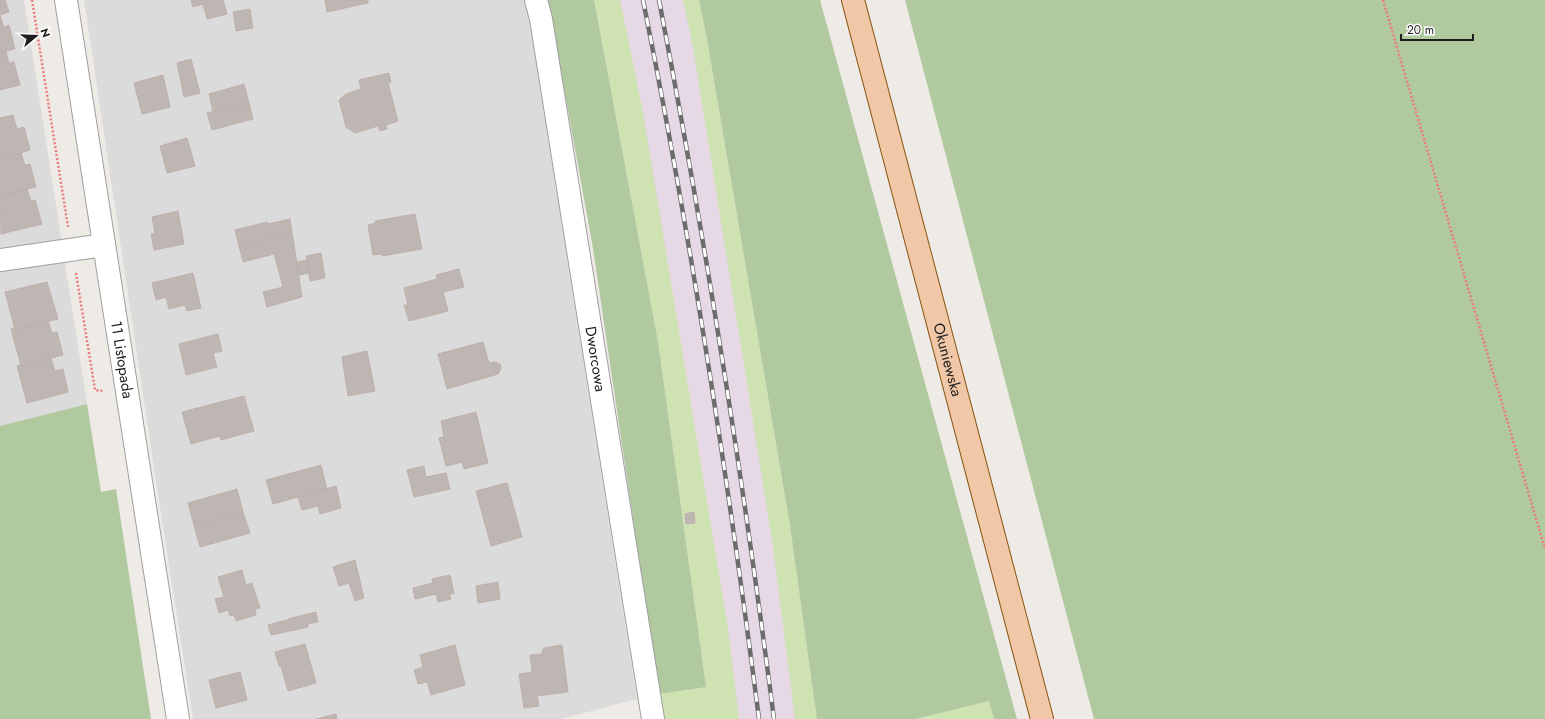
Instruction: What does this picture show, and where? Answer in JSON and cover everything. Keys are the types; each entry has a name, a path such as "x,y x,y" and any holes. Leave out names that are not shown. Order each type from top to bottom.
{"main road":[{"name":"Okuniewska","path":"854,0 1042,719"}],"street":[{"name":"11 Listopada","path":"66,0 178,719"},
{"name":"Dworcowa","path":"536,0 542,26 650,718"},
{"path":"0,260 104,245"}],"path":[{"path":"32,0 95,390 108,391"},
{"path":"1383,0 1545,549"}],"shaded area":[{"path":"0,0 24,0 87,404 0,426"},
{"path":"84,0 526,0 637,699 561,719 193,719"},
{"path":"548,0 805,0 916,719 662,719 593,248"}],"green space":[{"path":"548,0 594,0 658,342 706,687 659,694 593,248"},
{"path":"594,0 620,0 642,107 727,622 739,719 662,719 659,694 706,687 658,342"},
{"path":"683,0 699,0 707,39 790,525 817,719 795,719 773,546 693,47"},
{"path":"699,0 820,0 1017,719 994,719 989,701 916,719 817,719 790,525 707,39"},
{"path":"905,0 1545,0 1545,719 1094,719"},
{"path":"87,404 101,492 116,489 151,719 0,719 0,426"},
{"path":"989,701 994,719 916,719"}],"building":[{"path":"0,0 5,0 9,12 0,15"},
{"path":"191,0 223,0 227,14 207,19 203,4 193,7"},
{"path":"325,0 368,0 368,3 327,12"},
{"path":"250,9 253,28 236,31 233,12"},
{"path":"0,15 4,27 9,25 15,49 0,52"},
{"path":"6,51 9,63 14,62 20,85 0,90 0,52"},
{"path":"191,59 200,93 184,97 177,63"},
{"path":"389,73 391,82 388,83 398,121 386,125 387,129 380,131 378,126 355,133 346,127 339,100 346,94 361,89 359,80"},
{"path":"163,75 170,107 142,114 134,83"},
{"path":"244,84 249,103 213,112 209,94"},
{"path":"249,103 253,119 212,130 207,113"},
{"path":"13,115 17,129 24,127 30,150 0,159 0,118"},
{"path":"187,138 195,166 167,173 160,146"},
{"path":"21,153 25,165 30,164 36,187 0,196 0,159"},
{"path":"27,189 31,201 35,200 42,224 1,234 0,196"},
{"path":"178,211 184,244 154,250 151,234 155,233 152,217"},
{"path":"415,214 422,249 382,256 381,254 373,255 368,225 376,223 375,221"},
{"path":"290,219 292,232 239,246 235,230 267,222 268,224"},
{"path":"292,232 302,297 267,307 263,292 283,287 274,254 243,262 239,246"},
{"path":"321,253 325,278 310,281 306,256"},
{"path":"307,260 309,273 299,275 297,262"},
{"path":"459,269 464,287 443,292 448,311 409,321 404,305 408,305 404,288 437,279 436,275"},
{"path":"193,273 201,308 187,311 185,305 169,309 166,297 156,300 152,283"},
{"path":"47,282 58,319 15,330 5,292"},
{"path":"48,321 52,333 57,332 63,355 21,366 11,329 15,328 15,330"},
{"path":"218,334 222,351 213,353 217,367 186,375 179,344"},
{"path":"483,342 489,363 495,362 500,364 501,369 498,374 447,389 438,354"},
{"path":"367,351 375,391 348,396 342,357"},
{"path":"51,358 55,371 63,369 68,392 27,403 17,366"},
{"path":"244,396 254,431 221,440 220,436 191,444 182,412"},
{"path":"476,412 488,463 464,469 462,462 446,466 439,438 444,437 441,421"},
{"path":"321,465 327,489 273,504 266,480"},
{"path":"424,466 426,477 446,473 450,489 414,497 407,470"},
{"path":"507,483 522,537 491,546 476,491"},
{"path":"336,486 341,508 320,514 318,506 302,510 298,497"},
{"path":"237,489 243,512 194,525 188,503"},
{"path":"243,512 250,533 200,547 194,525"},
{"path":"694,512 695,523 686,524 685,514"},
{"path":"355,560 364,598 355,601 349,583 339,586 333,567"},
{"path":"242,570 246,585 252,583 260,608 255,609 256,615 236,621 234,615 230,616 228,610 219,613 215,599 224,597 218,577"},
{"path":"450,575 454,593 449,595 451,599 438,602 436,594 415,599 413,588 433,583 432,579"},
{"path":"498,582 500,599 478,603 476,586"},
{"path":"316,612 318,622 308,624 308,627 291,631 288,619"},
{"path":"287,620 290,631 271,635 268,625"},
{"path":"305,644 316,683 288,691 281,666 279,666 275,652"},
{"path":"455,645 465,685 431,695 427,682 418,684 414,670 423,667 420,655"},
{"path":"562,645 568,692 537,696 539,706 524,708 519,674 532,672 530,655 541,654 544,648"},
{"path":"240,672 247,700 216,708 209,680"},
{"path":"336,714 337,719 317,719"}],"railway":[{"path":"643,0 693,269 735,538 759,719"},
{"path":"659,0 692,179 722,358 774,719"}]}
